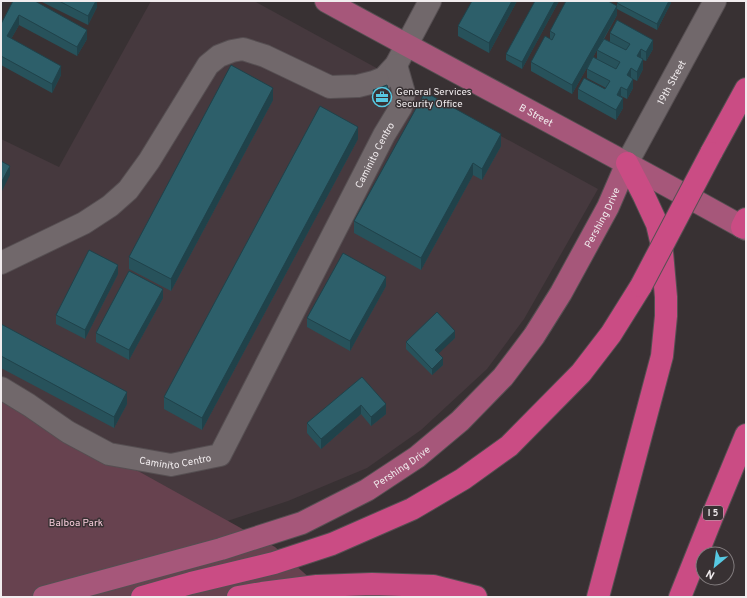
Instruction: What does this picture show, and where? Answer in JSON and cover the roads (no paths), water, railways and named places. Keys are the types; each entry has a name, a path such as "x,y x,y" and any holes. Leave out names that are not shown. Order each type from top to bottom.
{"highway":[{"path":"142,597 191,583 274,563 332,544 412,509 463,479 509,446 581,373 611,334 641,286 746,89"},
{"path":"598,597 662,356 666,316 666,297 661,240 657,224 627,163"},
{"name":"I 5","path":"681,594 746,435"},
{"path":"238,597 262,592 317,586 372,584 433,586 476,597"}],"main road":[{"name":"B Street","path":"326,1 745,225"},
{"name":"Pershing Drive","path":"44,597 221,549 302,523 367,490 417,457 460,421 502,377 534,336 561,293 608,207 627,163"}],"street":[{"path":"1,263 84,223 110,206 128,190 149,160 208,65 219,56 243,49 265,56 330,87 358,86 374,82 384,78 396,64 430,1"},
{"name":"19th Street","path":"627,163 715,1"},
{"name":"Caminito Centro","path":"1,388 68,432 109,454 171,465 220,455 380,142 401,107 404,93 396,64"}],"place":[{"name":"General Services Security Office","path":"382,97"}],"park label":[{"name":"Balboa Park","path":"76,522"}]}
